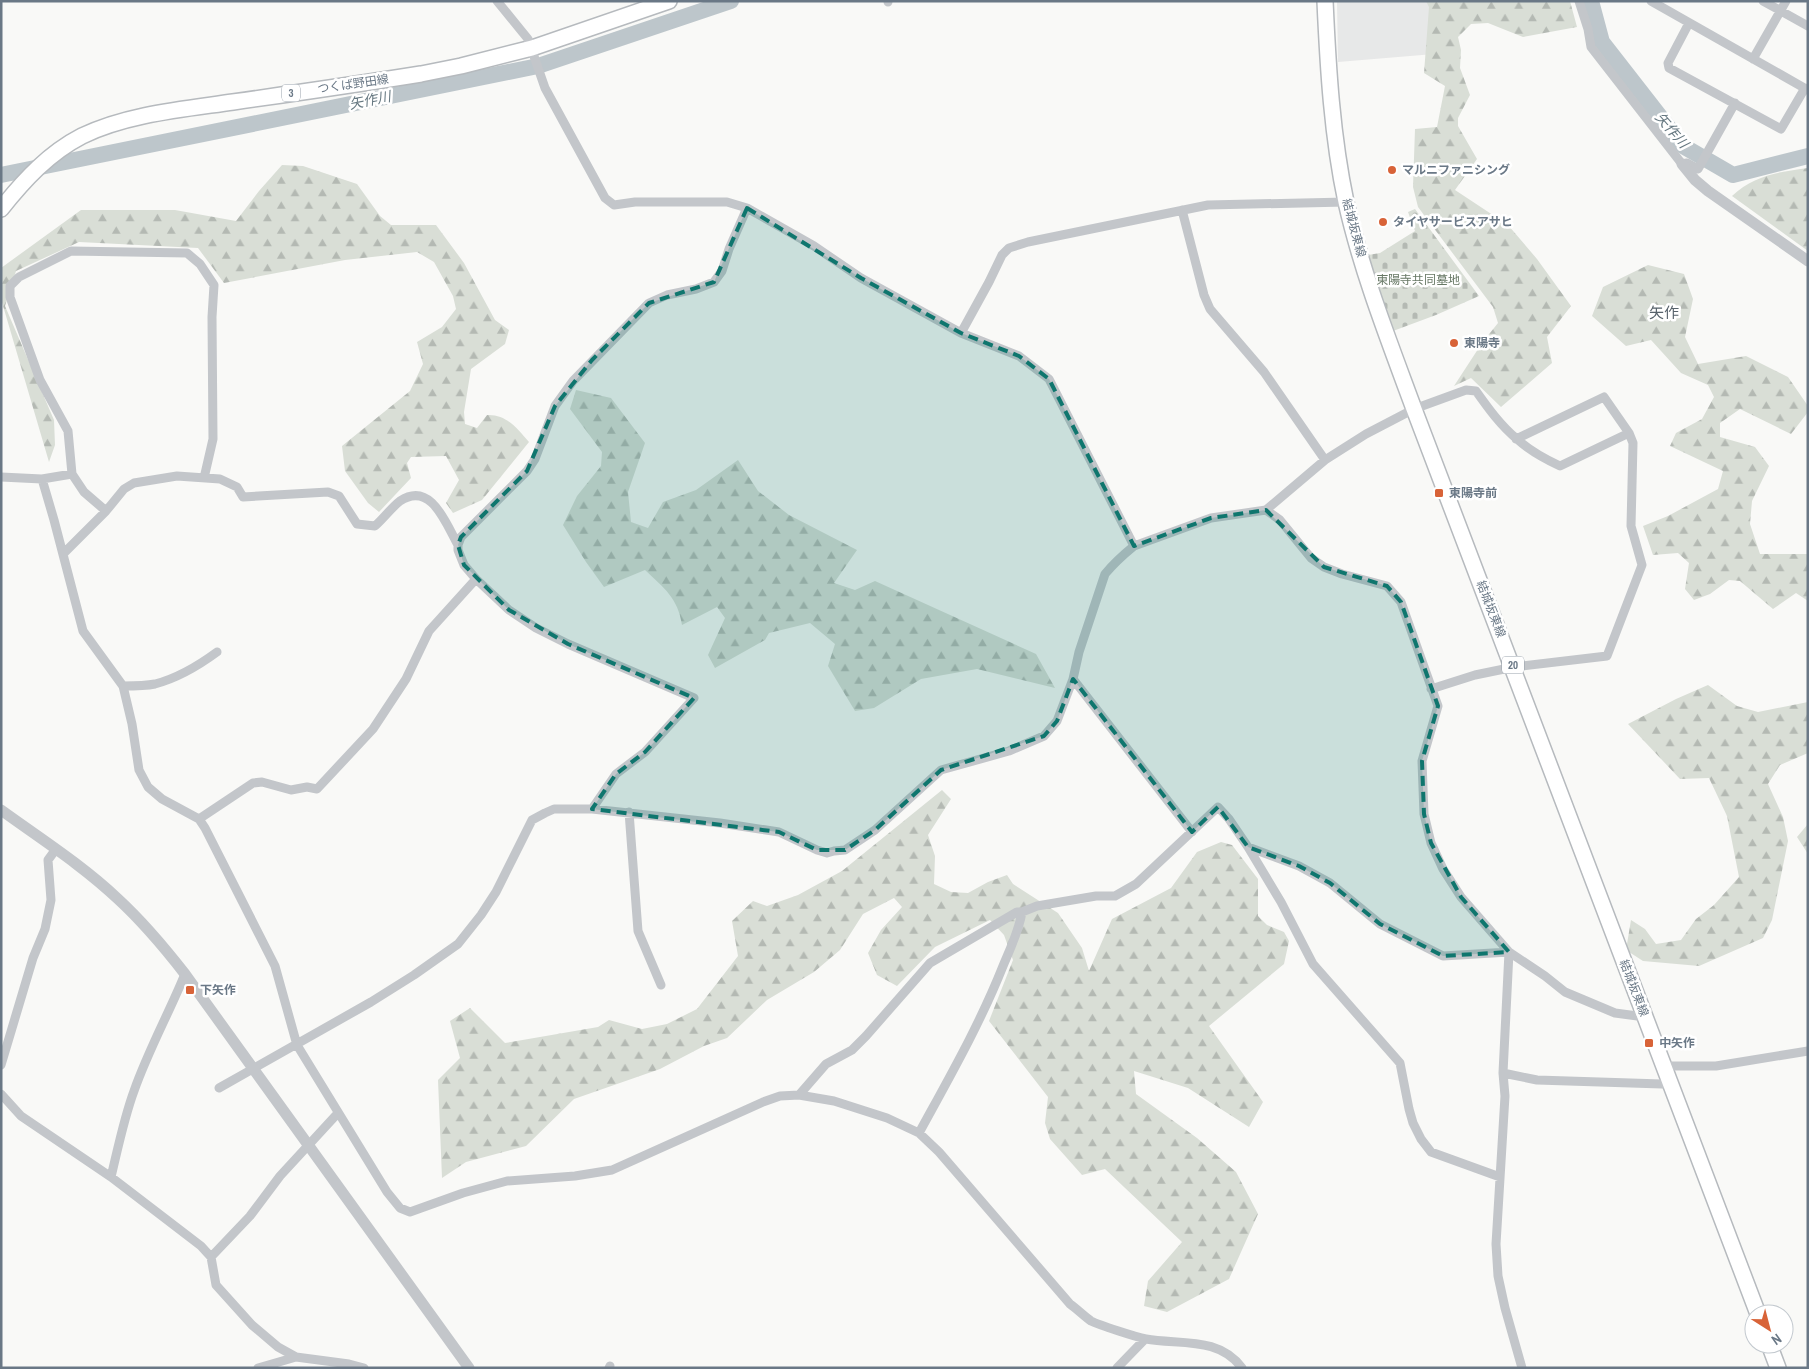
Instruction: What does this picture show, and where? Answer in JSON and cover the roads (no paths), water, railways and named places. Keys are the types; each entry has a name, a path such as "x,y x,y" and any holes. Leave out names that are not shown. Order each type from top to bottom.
{"main road":[{"name":"つくば野田線","path":"1,209 15,192 59,148 101,128 163,113 421,74 534,53 669,1"},
{"name":"結城坂東線","path":"1327,3 1332,108 1346,202 1367,274 1414,409 1514,667 1754,1304"},
{"path":"1773,1354 1778,1368"}],"street":[{"path":"497,1 528,39 541,79 552,102 606,198 614,205 635,202 727,202 748,208 814,246 860,278 961,333 1019,356 1049,379 1134,546"},
{"path":"1579,1 1591,47 1695,180 1808,261"},
{"path":"1651,1 1806,89 1781,130 1669,68 1668,63 1689,23"},
{"path":"1763,1 1808,26"},
{"path":"1753,59 1786,1"},
{"path":"1682,164 1687,163 1698,169 1735,103"},
{"path":"961,333 1002,255 1009,248 1028,242 1208,205 1346,202"},
{"path":"592,808 616,774 645,752 694,698 568,644 536,628 509,610 476,579 464,565 458,545 461,537 527,471 534,459 555,406 573,381 592,360 649,303 667,295 696,289 714,282 722,271 729,249 748,208"},
{"path":"1182,210 1204,295 1210,309 1264,372 1325,460"},
{"path":"106,511 84,492 72,474 68,431 40,380 10,297 10,286 19,277 71,251 187,253 200,264 214,285 212,317 213,439 204,478"},
{"path":"219,1088 297,1045 414,976 458,944 496,892 532,820 554,809 592,808 720,823 779,832 816,850 827,853 845,850 875,830 941,770 1009,751 1044,736 1057,721 1073,679 1079,652 1106,574 1112,564 1134,546 1211,518 1266,510 1325,460 1366,434 1414,409 1466,390 1476,392 1516,439 1537,454 1560,466 1629,433"},
{"path":"1431,689 1475,675 1514,667 1606,656 1642,565 1631,526 1634,443 1604,397 1516,439"},
{"path":"1,477 42,479 72,474"},
{"path":"64,554 106,511 124,488 134,483 177,476 220,478 237,487 243,497 328,492 338,496 357,524 375,526 398,503 407,497 424,496 434,503 458,545"},
{"path":"42,479 64,554 83,631 123,686 132,724 139,770 148,787 162,799 199,819 205,828 274,966 297,1045 387,1192 400,1208 410,1212 463,1193 507,1181 575,1176 606,1171 780,1096 799,1095 834,1101 888,1118 919,1133 939,1152 1070,1304 1092,1321 1145,1339 1212,1346 1228,1354 1242,1368"},
{"path":"1266,510 1280,520 1311,558 1324,567 1342,574 1387,586 1401,602 1438,706 1422,761 1424,814 1431,843 1443,869 1461,897 1509,952 1565,992 1614,1013 1645,1017"},
{"path":"199,819 254,783 262,782 291,790 306,787 317,789 373,729 406,679 429,631 476,579"},
{"path":"123,686 153,684 176,677 217,652"},
{"path":"1073,679 1192,832"},
{"path":"799,1095 826,1064 852,1050 866,1036 930,963 1017,912 1037,906 1096,896 1115,896 1136,884 1218,808 1229,818 1248,847 1281,902 1313,964 1400,1063 1413,1123 1421,1139 1431,1152 1500,1178"},
{"path":"1,810 92,876 151,932 185,974 469,1368"},
{"path":"628,812 638,931 661,984"},
{"path":"1248,847 1299,866 1330,883 1380,924 1443,956 1509,952"},
{"path":"1,1065 34,958 45,929 51,900 48,860 56,849"},
{"path":"919,1133 975,1031 996,986 1020,924 1022,912"},
{"path":"1509,952 1503,1074 1505,1096 1496,1244 1498,1276 1504,1308 1522,1368"},
{"path":"111,1177 133,1093 147,1056 169,1013 185,974"},
{"path":"1664,1066 1716,1066 1808,1051"},
{"path":"1503,1074 1537,1080 1671,1083"},
{"path":"1,1094 21,1116 111,1177 201,1246 211,1257 216,1285 252,1325 278,1347 296,1357 349,1364 364,1368"},
{"path":"211,1257 250,1216 280,1176 338,1113"},
{"path":"1117,1368 1145,1339"},
{"path":"258,1368 296,1357"}],"waterway":[{"name":"矢作川","path":"1,175 538,66 731,1"},
{"name":"矢作川","path":"1591,1 1602,42 1683,146 1733,175 1808,156"}],"place":[{"name":"マルニファニシング","path":"1392,170"},
{"name":"タイヤサービスアサヒ","path":"1383,222"},
{"name":"東陽寺","path":"1454,343"},
{"name":"東陽寺前","path":"1439,493"},
{"name":"下矢作","path":"190,990"},
{"name":"中矢作","path":"1649,1043"}],"district":[{"name":"矢作","path":"1664,313"}],"park label":[{"name":"東陽寺共同墓地","path":"1418,280"}]}
